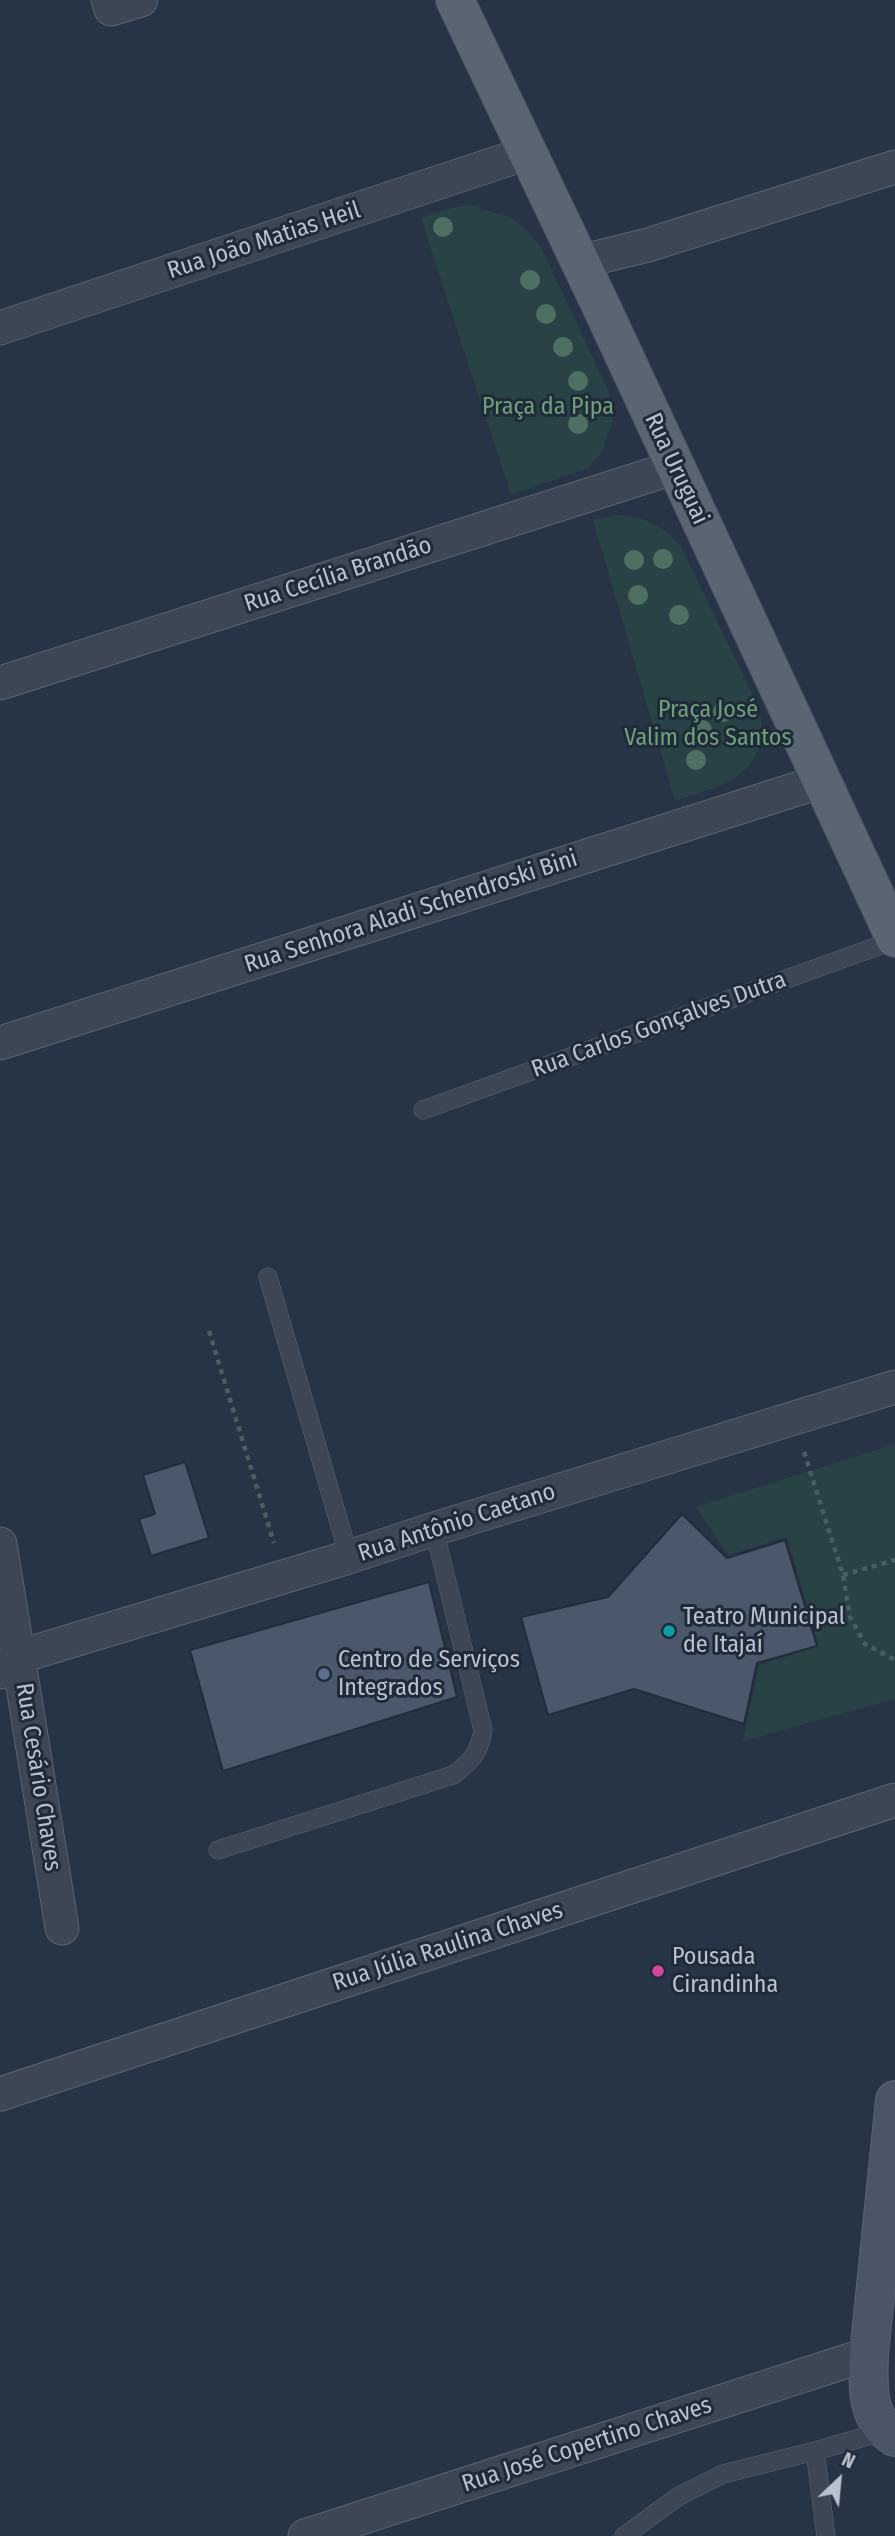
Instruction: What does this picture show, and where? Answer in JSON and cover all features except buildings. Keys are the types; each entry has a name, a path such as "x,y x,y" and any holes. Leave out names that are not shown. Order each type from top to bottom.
{"main road":[{"name":"Rua Uruguai","path":"455,0 895,939"}],"street":[{"path":"108,0 111,9 141,0"},
{"name":"Rua João Matias Heil","path":"0,328 527,153"},
{"path":"579,262 648,245 895,167"},
{"name":"Rua Cecília Brandão","path":"0,683 676,467"},
{"name":"Rua Senhora Aladi Schendroski Bini","path":"0,1043 822,781"},
{"name":"Rua Antônio Caetano","path":"9,1664 895,1387"},
{"name":"Rua Cesário Chaves","path":"0,1544 9,1664 62,1927"},
{"name":"Rua Júlia Raulina Chaves","path":"0,2094 895,1800"},
{"path":"890,2434 873,2413 868,2390 869,2354 895,2100"},
{"name":"Rua José Copertino Chaves","path":"305,2536 869,2354"}],"lane":[{"name":"Rua Carlos Gonçalves Dutra","path":"423,1110 895,939"},
{"path":"268,1277 349,1558"},
{"path":"218,1850 453,1775 468,1764 480,1747 483,1730 435,1529"},
{"path":"624,2536 679,2496 723,2474 890,2434"},
{"path":"815,2451 826,2536"}],"path":[{"path":"209,1331 285,1577"},
{"path":"794,1418 843,1575 850,1616 866,1644 895,1660"},
{"path":"843,1575 895,1560"}],"green space":[{"name":"Praça da Pipa","path":"471,205 511,218 524,227 541,247 608,390 613,420 602,452 588,468 511,495 421,218 451,208"},
{"name":"Praça José Valim dos Santos","path":"619,515 653,524 668,533 680,545 758,705 762,732 753,761 731,780 675,801 593,520"},
{"path":"895,1444 895,1699 743,1741 759,1665 819,1646 787,1537 728,1555 696,1507"}],"place":[{"name":"Teatro Municipal de Itajaí","path":"669,1631"},
{"name":"Centro de Serviços Integrados","path":"324,1674"},
{"name":"Pousada Cirandinha","path":"658,1971"}]}
